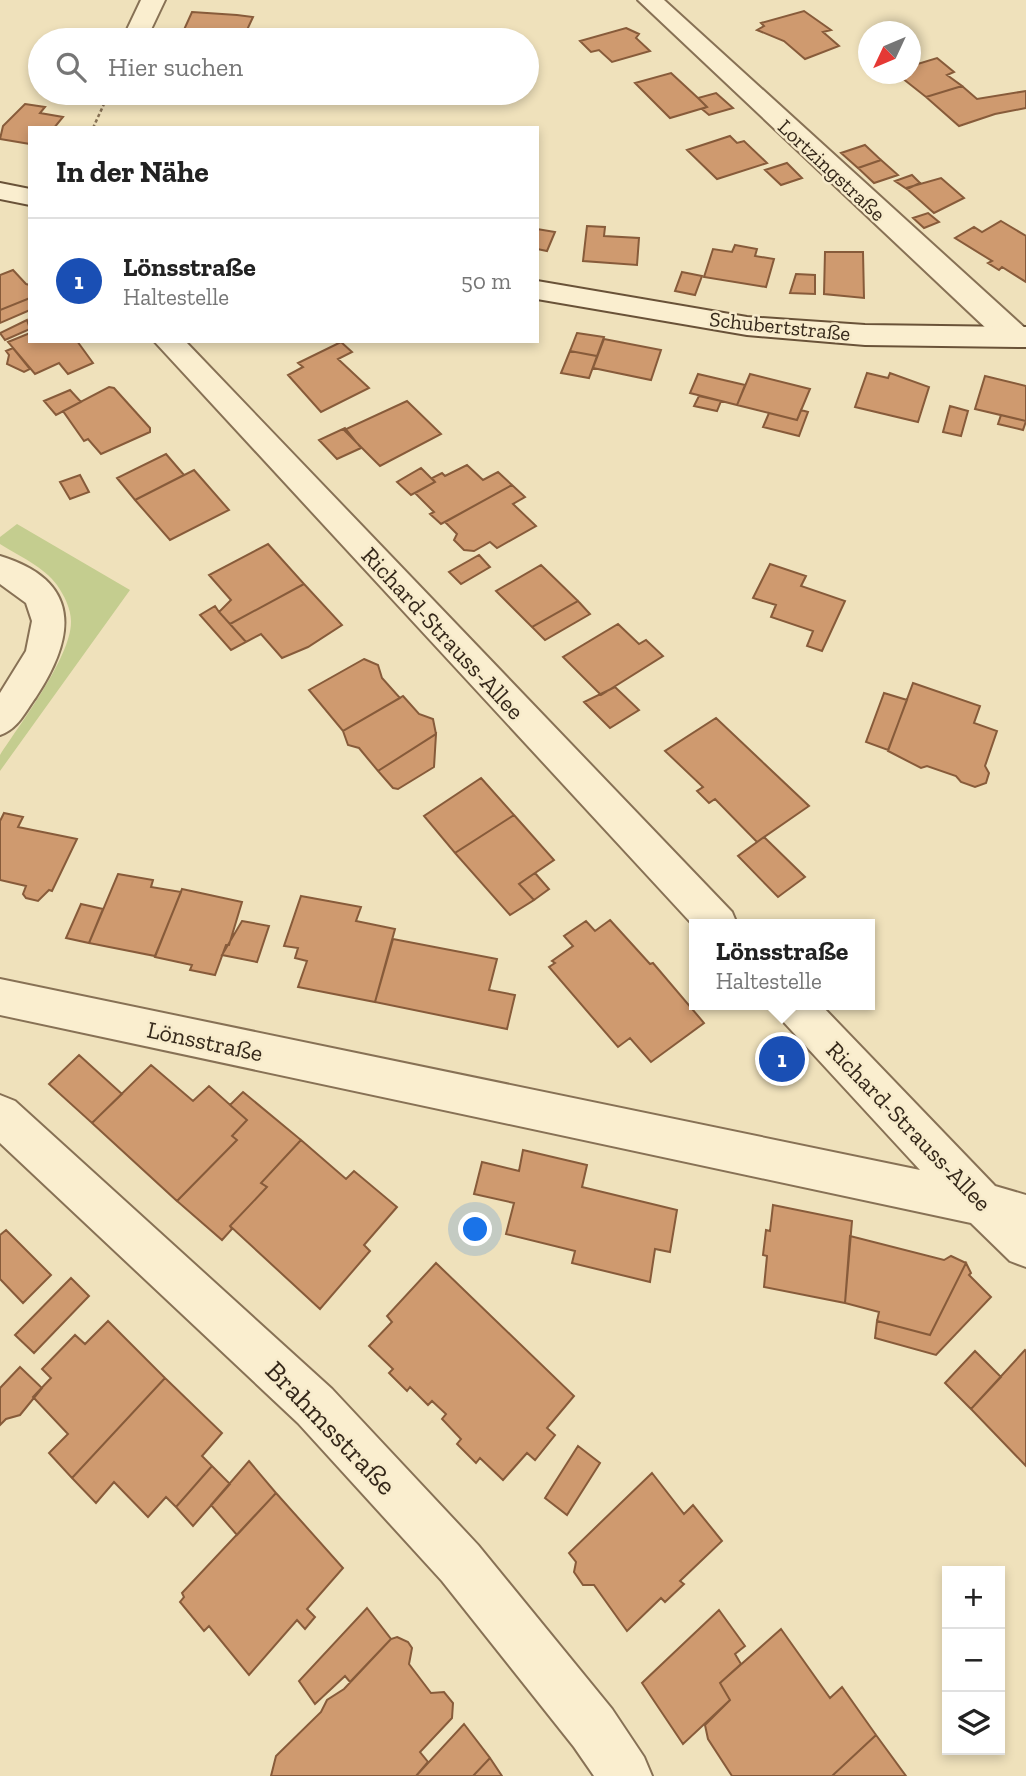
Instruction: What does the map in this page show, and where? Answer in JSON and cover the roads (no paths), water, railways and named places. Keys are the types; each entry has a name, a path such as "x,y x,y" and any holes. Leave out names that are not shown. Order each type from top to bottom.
{"street":[{"path":"140,28 153,0"},
{"name":"Lortzingstraße","path":"650,0 989,315 1021,337"},
{"path":"0,191 28,197"},
{"name":"Schubertstraße","path":"539,290 747,326 865,335 1021,337"},
{"name":"Richard-Strauss-Allee","path":"170,343 713,919"},
{"path":"0,568 29,586 46,606 49,633 37,662 0,720"},
{"name":"Lönsstraße","path":"0,997 982,1204 1026,1217"},
{"name":"Richard-Strauss-Allee","path":"799,1010 982,1204 1026,1245"},
{"name":"Brahmsstraße","path":"0,1115 315,1406 460,1563 593,1728 625,1776"}],"place":[{"name":"Lönsstraße","path":"782,1059"}]}
